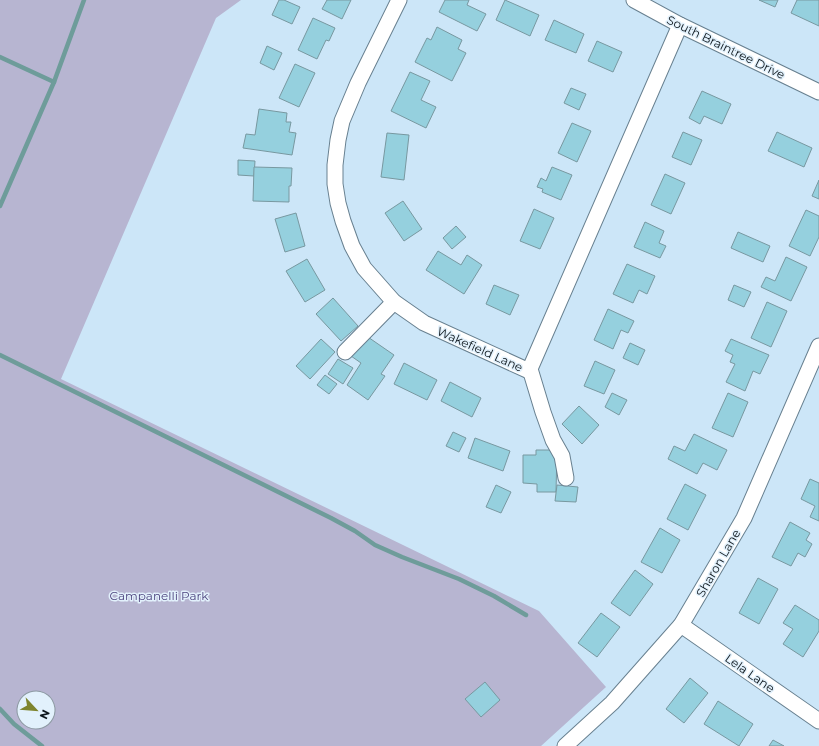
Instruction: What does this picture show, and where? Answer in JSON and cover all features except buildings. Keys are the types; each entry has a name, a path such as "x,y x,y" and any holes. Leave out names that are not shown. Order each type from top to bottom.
{"street":[{"name":"Wakefield Lane","path":"399,0 349,102 342,121 338,140 335,165 338,203 352,246 364,268 394,302 435,329 529,371 680,25"},
{"name":"South Braintree Drive","path":"634,0 680,25 819,92"},
{"path":"344,352 394,302"},
{"name":"Sharon Lane","path":"565,746 612,703 681,625 744,518 817,355"},
{"path":"530,369 553,440 562,456 566,478"},
{"name":"Lela Lane","path":"681,625 819,721"}],"green space":[{"name":"Campanelli Park","path":"0,0 241,0 216,18 61,379 539,611 606,687 541,746 0,746"}],"waterway":[{"path":"0,206 54,82 84,0"},
{"path":"0,57 54,82"},
{"path":"0,355 331,518 355,531 375,545 459,579 494,596 526,615"},
{"path":"0,709 14,724 42,746"}]}
